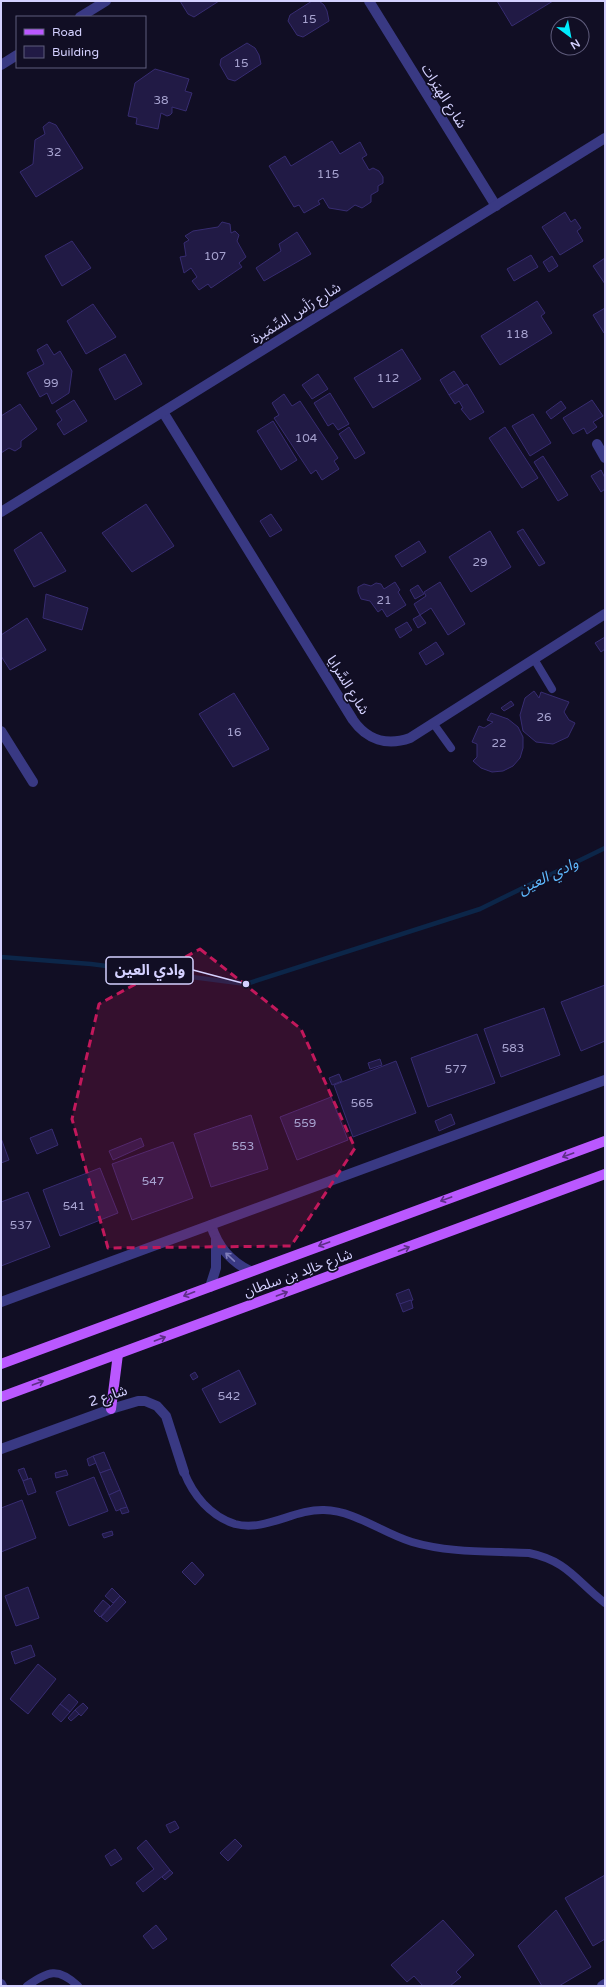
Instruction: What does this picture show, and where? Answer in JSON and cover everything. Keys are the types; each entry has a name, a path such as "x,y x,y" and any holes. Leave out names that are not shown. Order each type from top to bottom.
{"main road":[{"name":"شارع خالِد بن سلطان","path":"1,1364 605,1141"},
{"name":"شارع خالِد بن سلطان","path":"1,1397 605,1174"},
{"path":"111,1409 118,1354"}],"street":[{"path":"82,16 106,1"},
{"name":"شارع الهِيَرات","path":"369,1 496,206"},
{"path":"1,65 16,56"},
{"name":"شارع رَأس السِّمَيرة","path":"1,512 605,138"},
{"name":"شارع السَّرايا","path":"163,412 358,728 374,739 392,742 410,738 605,614"},
{"path":"597,444 605,458"},
{"path":"1,731 33,782"},
{"path":"1,1302 605,1080"},
{"path":"210,1286 216,1268 215,1238 211,1225"},
{"path":"215,1238 227,1254 250,1271"},
{"name":"شارع 2","path":"1,1449 111,1409 138,1401 152,1402 166,1416 184,1472"}],"lane":[{"path":"534,660 552,689"},
{"path":"432,723 451,748"},
{"path":"184,1472 201,1502 217,1515 236,1524 271,1522 314,1510 338,1512 351,1515 397,1537 428,1546 444,1549 529,1553 550,1558 570,1570 605,1603"},
{"path":"27,1986 43,1974 55,1973 67,1977 78,1986"}],"highlighted area":[{"path":"200,949 301,1029 355,1148 291,1246 108,1248 72,1119 99,1004"}],"building":[{"path":"180,1 219,1 194,17 188,14"},
{"path":"312,1 319,1 324,5 329,21 303,37 297,35 288,21 290,15"},
{"path":"497,1 553,1 512,26"},
{"path":"247,43 255,48 259,55 261,64 235,81 228,79 220,65 221,59"},
{"path":"155,69 189,79 185,91 192,93 186,111 172,107 172,113 170,115 167,116 161,113 158,129 136,124 137,118 128,116 135,83"},
{"path":"49,122 56,125 83,168 36,197 20,172 33,164 35,140 45,134 43,127"},
{"path":"332,141 340,154 360,142 367,155 362,158 369,170 373,168 379,171 383,177 383,183 378,186 378,191 371,195 371,202 362,208 355,205 347,211 329,208 323,198 318,201 320,204 304,213 299,205 294,207 269,166 285,156 291,166"},
{"path":"565,212 571,222 575,219 581,228 577,231 583,241 560,255 542,227"},
{"path":"222,222 230,224 231,233 235,231 239,235 237,241 246,257 239,263 242,267 211,288 208,284 199,290 192,281 197,277 191,268 184,273 180,257 186,256 184,243 189,240 185,236 193,231 218,227"},
{"path":"297,232 311,254 264,281 256,268 281,251 279,244"},
{"path":"72,241 91,268 62,286 45,256"},
{"path":"531,255 538,267 514,281 507,269"},
{"path":"552,256 558,266 549,272 543,262"},
{"path":"605,258 605,284 593,266"},
{"path":"537,301 545,313 541,316 552,333 500,365 481,336"},
{"path":"93,304 116,337 86,354 67,321"},
{"path":"605,308 605,333 604,333 593,315"},
{"path":"47,344 54,355 60,351 72,371 69,393 52,404 47,393 40,397 27,373 44,364 37,350"},
{"path":"402,349 421,379 373,408 354,378"},
{"path":"125,354 142,384 115,400 99,369"},
{"path":"454,371 464,386 449,395 440,380"},
{"path":"318,374 328,389 312,399 302,385"},
{"path":"467,384 484,412 470,420 461,409 463,408 459,401 455,404 449,395"},
{"path":"330,393 349,424 338,430 333,423 328,426 314,403"},
{"path":"284,394 292,406 300,401 338,458 334,461 339,469 322,480 316,470 311,474 274,418 279,415 272,403"},
{"path":"74,400 87,421 64,435 57,424 62,420 56,411"},
{"path":"592,400 603,416 593,422 597,427 587,434 584,428 573,434 563,418"},
{"path":"561,401 566,408 551,419 546,412"},
{"path":"20,404 37,429 21,441 21,447 15,451 9,448 1,453 1,416"},
{"path":"533,414 551,443 530,456 512,426"},
{"path":"273,421 297,460 281,470 257,431"},
{"path":"349,427 365,453 355,459 339,434"},
{"path":"505,427 538,478 522,488 489,438"},
{"path":"543,456 568,495 558,501 534,462"},
{"path":"601,470 605,478 605,489 601,492 591,476"},
{"path":"146,504 174,546 132,572 102,533"},
{"path":"271,514 282,530 270,537 260,521"},
{"path":"523,529 545,563 539,566 517,532"},
{"path":"490,531 511,567 471,592 449,557"},
{"path":"41,532 66,571 34,587 14,550"},
{"path":"419,541 426,552 402,567 395,556"},
{"path":"395,582 400,590 398,592 406,605 387,617 382,609 378,612 370,601 361,599 358,592 358,587 364,584 371,586 376,583 381,584 384,589"},
{"path":"440,582 465,624 448,635 431,608 420,615 414,604 426,596 424,592"},
{"path":"418,585 424,594 415,599 410,590"},
{"path":"46,594 88,608 82,630 43,618"},
{"path":"420,615 426,623 418,628 413,619"},
{"path":"27,618 46,650 10,670 1,656 1,635"},
{"path":"407,622 412,630 400,638 395,629"},
{"path":"605,637 605,649 601,652 595,643"},
{"path":"436,642 444,654 426,665 419,653"},
{"path":"534,691 539,698 541,692 569,702 564,712 569,720 575,723 568,737 553,744 536,742 523,731 520,715 525,698"},
{"path":"234,693 269,749 233,767 199,714"},
{"path":"511,701 514,705 504,711 501,708"},
{"path":"491,713 508,719 518,727 523,737 523,748 520,758 513,766 503,771 492,772 481,768 473,761 477,757 477,744 472,742 479,726 484,728 493,722 487,720"},
{"path":"605,985 605,1041 581,1051 561,1002"},
{"path":"544,1008 560,1055 501,1077 484,1029"},
{"path":"477,1034 495,1083 428,1107 411,1058"},
{"path":"380,1059 382,1065 370,1069 368,1063"},
{"path":"396,1061 416,1113 353,1137 334,1085"},
{"path":"339,1074 342,1081 332,1085 329,1078"},
{"path":"331,1097 348,1140 297,1160 280,1117"},
{"path":"451,1114 455,1124 439,1131 435,1121"},
{"path":"251,1115 268,1169 211,1187 194,1134"},
{"path":"52,1129 58,1145 37,1154 30,1138"},
{"path":"1,1138 9,1160 1,1163"},
{"path":"141,1138 144,1146 113,1160 109,1151"},
{"path":"173,1142 193,1198 132,1220 112,1164"},
{"path":"100,1168 118,1213 60,1236 43,1190"},
{"path":"28,1192 50,1247 1,1266 1,1202"},
{"path":"409,1289 413,1300 400,1304 396,1294"},
{"path":"411,1300 413,1308 403,1312 400,1304"},
{"path":"239,1370 256,1404 220,1423 202,1389"},
{"path":"195,1372 198,1377 193,1380 190,1375"},
{"path":"104,1452 111,1469 100,1473 93,1456"},
{"path":"93,1456 96,1463 89,1466 87,1459"},
{"path":"24,1468 28,1479 23,1481 18,1470"},
{"path":"111,1469 120,1490 109,1495 100,1473"},
{"path":"66,1470 68,1475 56,1478 55,1473"},
{"path":"94,1477 108,1511 69,1526 56,1492"},
{"path":"31,1478 36,1492 28,1495 23,1481"},
{"path":"120,1490 127,1507 116,1511 109,1495"},
{"path":"22,1500 36,1538 1,1552 1,1508"},
{"path":"127,1507 129,1512 122,1514 120,1509"},
{"path":"112,1531 113,1535 104,1538 102,1534"},
{"path":"192,1562 204,1575 195,1585 182,1572"},
{"path":"28,1587 39,1618 16,1626 5,1596"},
{"path":"112,1588 120,1596 113,1603 105,1596"},
{"path":"120,1596 126,1602 107,1622 101,1617"},
{"path":"103,1600 110,1606 100,1617 94,1611"},
{"path":"31,1645 35,1656 15,1664 11,1652"},
{"path":"38,1664 56,1679 28,1714 10,1699"},
{"path":"69,1694 78,1702 70,1712 60,1704"},
{"path":"83,1703 88,1708 81,1716 75,1710"},
{"path":"60,1704 70,1712 61,1722 52,1714"},
{"path":"75,1710 79,1714 71,1721 68,1718"},
{"path":"175,1821 179,1828 170,1833 166,1825"},
{"path":"235,1839 242,1846 228,1861 220,1853"},
{"path":"146,1840 170,1870 143,1892 136,1883 154,1869 137,1848"},
{"path":"115,1849 122,1859 111,1866 105,1856"},
{"path":"170,1870 173,1873 165,1880 162,1877"},
{"path":"605,1875 605,1939 593,1946 565,1898"},
{"path":"556,1910 591,1967 559,1986 542,1986 518,1946"},
{"path":"443,1920 474,1955 456,1972 461,1977 450,1986 423,1986 414,1976 407,1982 391,1965"},
{"path":"156,1925 167,1939 153,1949 143,1936"}],"waterway":[{"name":"وادي العين","path":"1,957 91,964 246,984 480,909 605,848"}],"place":[{"name":"وادي العين","path":"246,984"}]}
